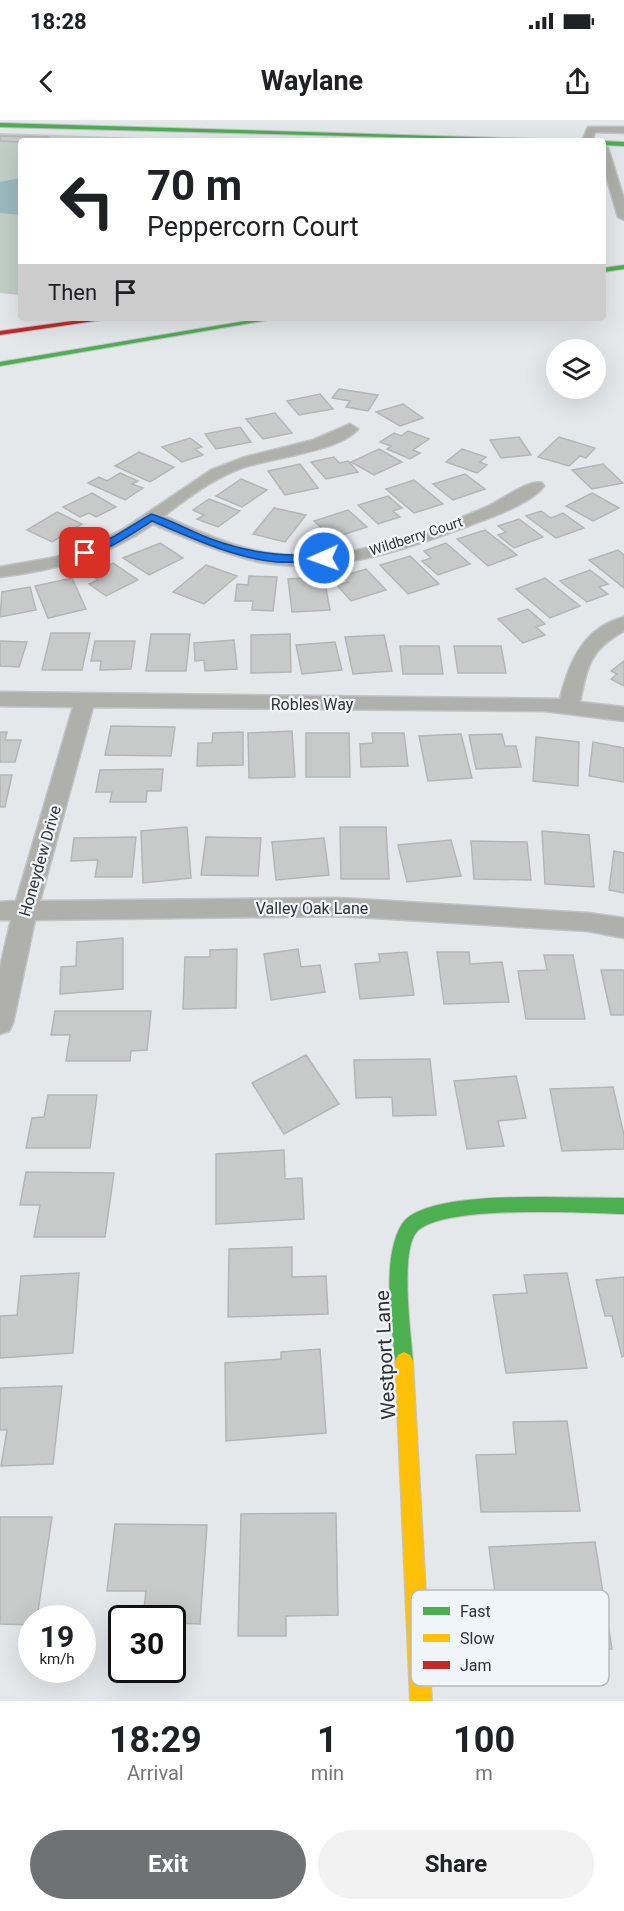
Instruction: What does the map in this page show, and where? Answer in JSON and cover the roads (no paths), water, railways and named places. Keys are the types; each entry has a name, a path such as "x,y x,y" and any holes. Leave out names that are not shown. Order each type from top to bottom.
{"main road":[{"path":"0,125 437,138"},
{"path":"606,143 624,144"},
{"path":"606,270 624,267"},
{"path":"0,319 18,317"},
{"path":"0,333 89,321"},
{"path":"0,354 237,321"},
{"path":"0,364 258,321"},
{"name":"Westport Lane","path":"416,1590 400,1277 406,1235 415,1220 436,1211 551,1203 624,1206"},
{"name":"Westport Lane","path":"420,1686 421,1701"}],"street":[{"path":"588,138 591,129 624,130"},
{"path":"606,152 612,161 624,217"},
{"path":"0,572 33,568 72,558 119,538 216,473 258,458 319,445 350,429"},
{"name":"Wildberry Court","path":"151,517 208,541 259,556 278,559 347,557 418,537 507,505 536,486"},
{"path":"569,706 579,662 587,646 604,632 624,623"},
{"name":"Robles Way","path":"0,699 544,704 624,714"},
{"name":"Honeydew Drive","path":"0,1023 25,911 85,701"},
{"name":"Valley Oak Lane","path":"0,911 340,907 588,922 624,928"}],"water":[{"path":"18,179 18,215 0,213 0,182"}]}
